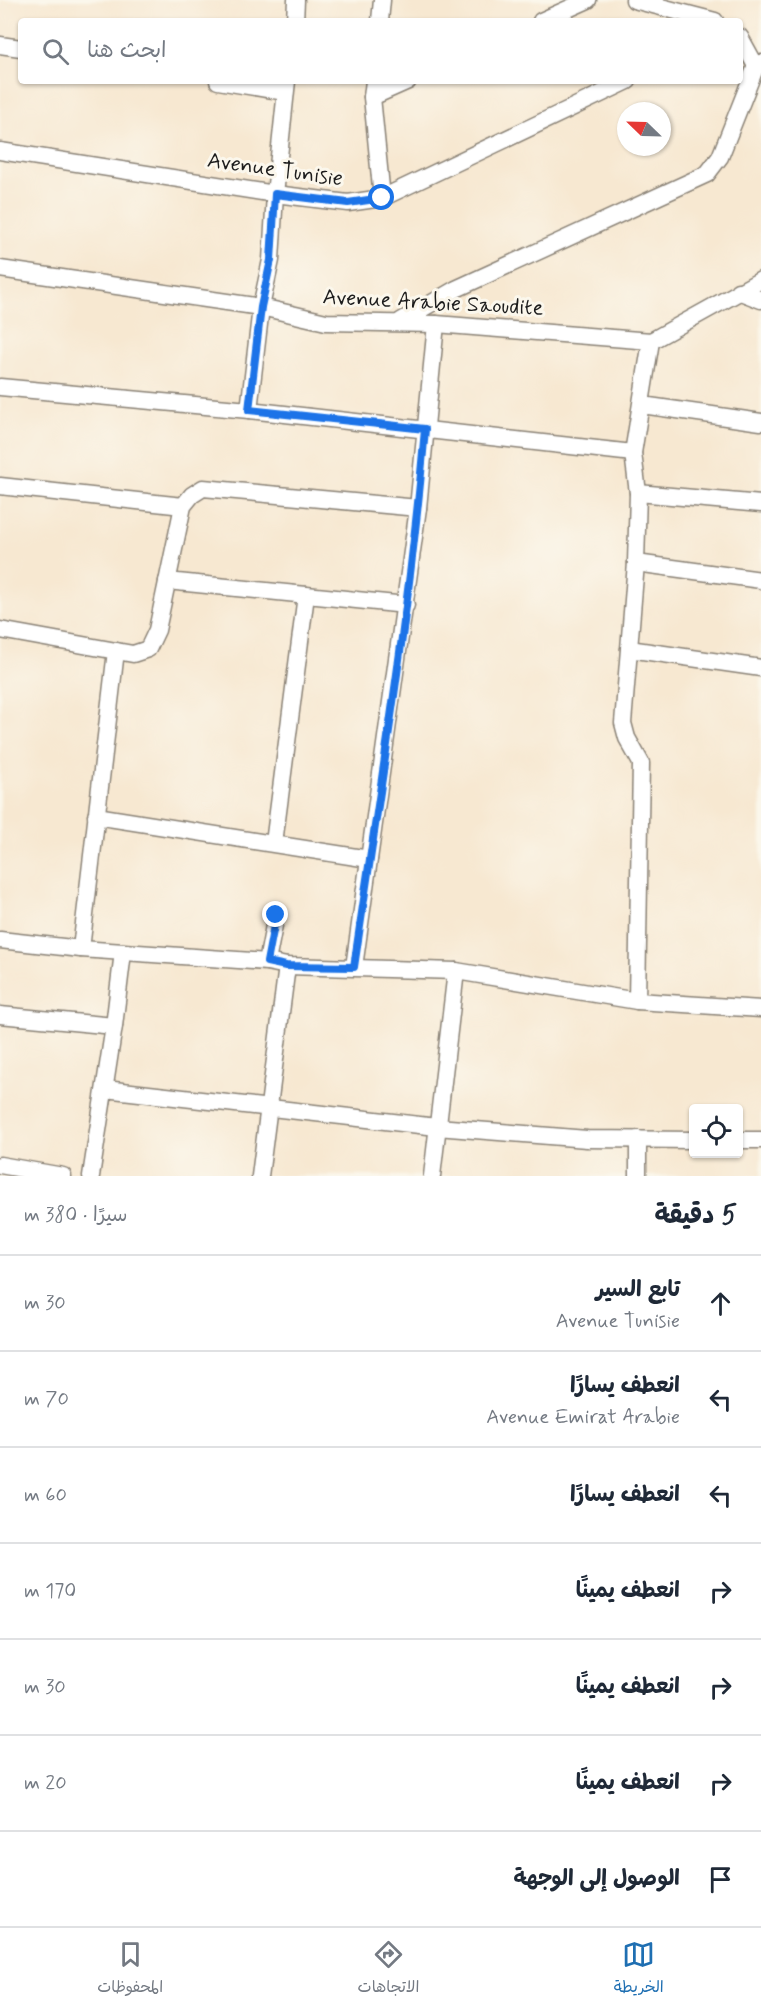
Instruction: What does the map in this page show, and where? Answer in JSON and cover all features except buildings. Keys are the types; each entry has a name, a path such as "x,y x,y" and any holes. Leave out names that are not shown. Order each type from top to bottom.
{"street":[{"path":"294,18 296,0"},
{"path":"380,18 382,0"},
{"path":"548,18 588,0"},
{"path":"634,0 703,18"},
{"path":"400,322 456,289 707,174 720,157 759,65 743,41"},
{"path":"0,45 18,48"},
{"path":"249,410 261,307 271,260 286,86 259,84"},
{"path":"382,198 373,89 395,84"},
{"name":"Avenue Tunisie","path":"0,151 275,194 348,203 382,198 622,84"},
{"name":"Avenue Arabie Saoudite","path":"0,269 261,307 326,322 436,324 651,341"},
{"path":"637,1001 641,763 627,738 623,723 636,563 638,494 633,453 651,341 761,280"},
{"path":"738,291 761,300"},
{"path":"354,967 406,605 436,324"},
{"path":"0,387 249,410 633,453"},
{"path":"642,405 761,422"},
{"path":"0,486 183,506"},
{"path":"0,630 133,654 148,649 157,630 183,506 192,495 203,488 418,508"},
{"path":"638,494 761,504"},
{"path":"636,563 761,580"},
{"path":"168,581 406,605"},
{"path":"274,843 306,595"},
{"path":"629,649 761,668"},
{"path":"81,949 116,651"},
{"path":"96,816 369,859"},
{"path":"267,962 276,915"},
{"path":"0,940 81,949 267,962 286,966 456,971 637,1001 761,1010"},
{"path":"91,1176 123,952"},
{"path":"260,1176 286,966"},
{"path":"432,1176 456,971"},
{"path":"0,1015 114,1026"},
{"path":"105,1089 436,1127 586,1138 689,1140"},
{"path":"638,1176 639,1139"},
{"path":"743,1140 761,1140"},
{"path":"0,1165 63,1176"}],"route":[{"path":"276,915 267,962 286,966 354,967 406,605 425,429 249,410 261,307 271,260 275,194 348,203 382,198"}]}
